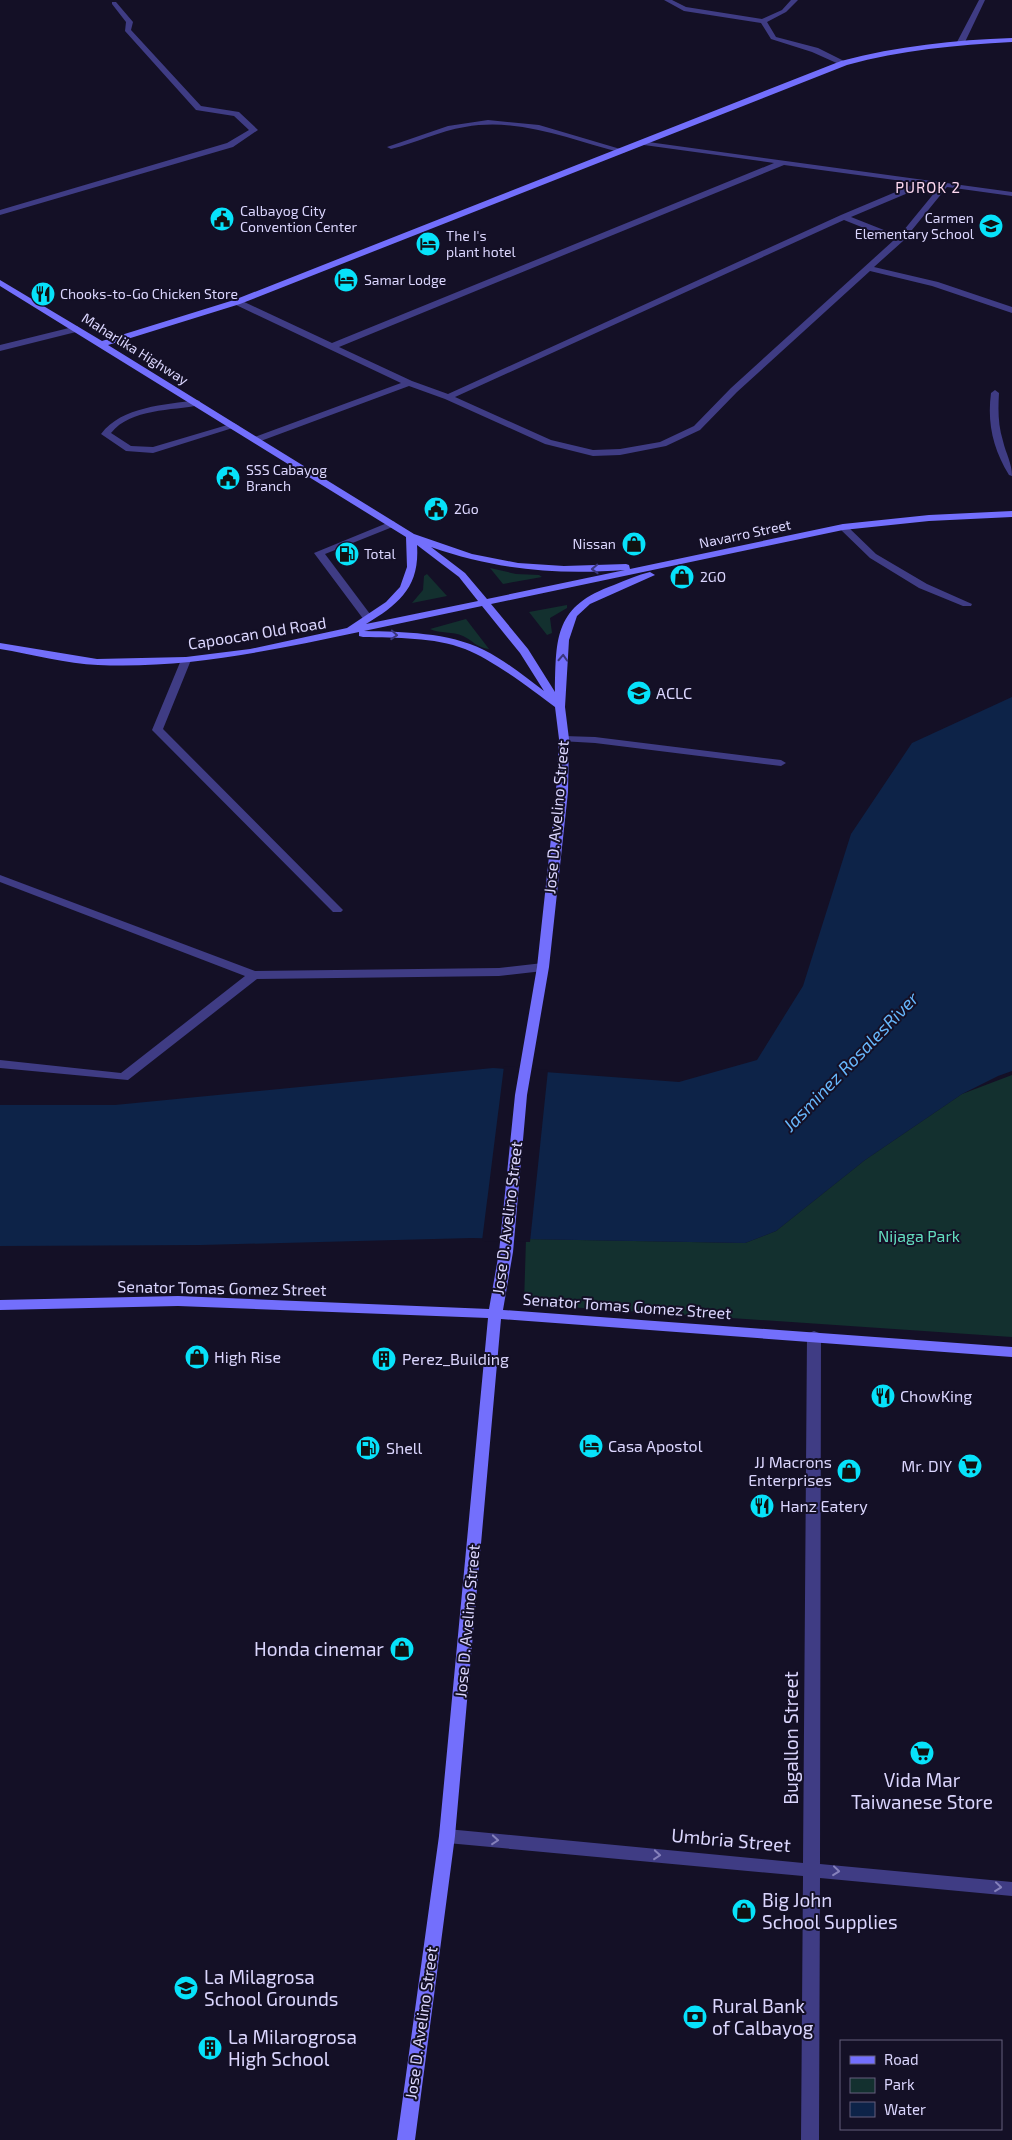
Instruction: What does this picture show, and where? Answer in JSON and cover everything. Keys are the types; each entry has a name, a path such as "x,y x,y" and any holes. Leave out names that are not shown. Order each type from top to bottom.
{"main road":[{"path":"102,344 237,302 844,63 873,54 961,42 1012,40"},
{"name":"Maharlika Highway","path":"0,282 256,440"},
{"name":"Jose D. Avelino Street","path":"256,440 412,536 462,575 486,602 524,651 560,707 564,739 562,792 543,967 521,1095 506,1252 495,1314 446,1836 406,2140"},
{"name":"Navarro Street","path":"486,602 679,563 843,527 929,518 1012,514"},
{"path":"346,633 399,594 408,580 412,567 412,536 459,554 503,564 527,567 565,570 679,563"},
{"path":"560,707 564,640 572,614 580,606 598,596 679,563"},
{"name":"Capoocan Old Road","path":"0,646 97,662 186,660 250,652 486,602"},
{"path":"346,633 399,636 460,645 479,652 560,707"},
{"name":"Senator Tomas Gomez Street","path":"0,1305 178,1301 495,1314 1012,1352"}],"street":[{"path":"667,0 684,9 763,21 784,11 795,0"},
{"path":"961,42 982,0"},
{"path":"0,213 230,145 254,130 236,114 199,108 127,30 130,22 114,3"},
{"path":"763,21 773,38 815,50 844,63"},
{"path":"391,147 454,126 487,122 546,129 623,151"},
{"path":"644,143 1012,194"},
{"path":"333,346 781,163"},
{"path":"448,397 844,217 926,182"},
{"path":"237,302 409,383 448,397 548,442 593,453 663,444 697,428 734,390 900,239 945,185"},
{"path":"844,217 900,239"},
{"path":"868,268 935,284 1012,310"},
{"path":"0,348 78,329"},
{"path":"256,440 409,383"},
{"path":"995,393 992,414 1000,450 1012,473"},
{"path":"197,403 129,416 109,427 106,434 129,449 153,450 234,426"},
{"path":"368,618 319,553 392,524"},
{"path":"843,527 873,556 923,586 966,604"},
{"path":"186,660 157,730 337,910"},
{"path":"564,739 781,763"},
{"path":"0,878 254,975 499,972 543,967"},
{"path":"0,1064 124,1077 254,975"},
{"name":"Bugallon Street","path":"810,2140 814,1336"},
{"name":"Umbria Street","path":"446,1836 1012,1888"}],"green space":[{"path":"490,568 516,574 539,575 542,577 503,584"},
{"path":"427,574 447,596 412,603 423,590 424,576"},
{"path":"567,605 567,608 550,618 552,633 547,635 529,612"},
{"path":"466,619 489,649 475,644 459,634 438,632 430,629"},
{"name":"Nijaga Park","path":"1012,1075 1012,1337 524,1304 526,1239 745,1243 776,1231 865,1160 962,1094"}],"water":[{"name":"Jasminez RosalesRiver","path":"1012,697 1012,1071 962,1094 865,1160 776,1231 745,1243 471,1238 201,1245 0,1246 0,1105 115,1105 493,1068 679,1082 757,1060 803,986 851,834 912,743"}],"pier":[{"path":"504,1066 548,1070 530,1242 482,1241"}],"place":[{"name":"Calbayog City Convention Center","path":"222,219"},
{"name":"Carmen Elementary School","path":"991,226"},
{"name":"The I's plant hotel","path":"428,244"},
{"name":"Samar Lodge","path":"346,280"},
{"name":"Chooks-to-Go Chicken Store","path":"43,294"},
{"name":"SSS Cabayog Branch","path":"228,478"},
{"name":"2Go","path":"436,509"},
{"name":"Nissan","path":"634,544"},
{"name":"Total","path":"347,554"},
{"name":"2GO","path":"682,577"},
{"name":"ACLC","path":"639,693"},
{"name":"High Rise","path":"197,1357"},
{"name":"Perez_Building","path":"384,1359"},
{"name":"ChowKing","path":"883,1396"},
{"name":"Casa Apostol","path":"591,1446"},
{"name":"Shell","path":"368,1448"},
{"name":"Mr. DIY","path":"970,1466"},
{"name":"JJ Macrons Enterprises","path":"849,1471"},
{"name":"Hanz Eatery","path":"762,1506"},
{"name":"Honda cinemar","path":"402,1649"},
{"name":"Vida Mar Taiwanese Store","path":"922,1753"},
{"name":"Big John School Supplies","path":"744,1911"},
{"name":"La Milagrosa School Grounds","path":"186,1988"},
{"name":"Rural Bank of Calbayog","path":"695,2017"},
{"name":"La Milarogrosa High School","path":"210,2048"}],"district":[{"name":"PUROK 2","path":"928,188"}]}
